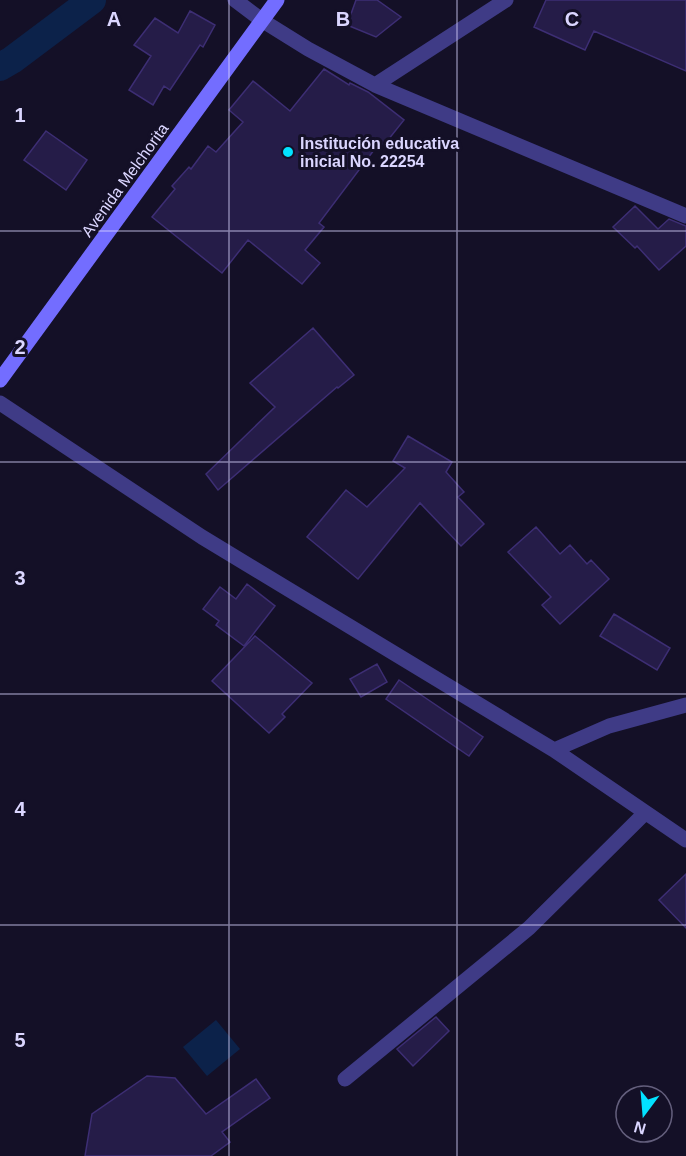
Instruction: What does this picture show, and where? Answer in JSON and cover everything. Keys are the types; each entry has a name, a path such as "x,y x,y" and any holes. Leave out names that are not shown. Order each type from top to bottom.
{"main road":[{"name":"Avenida Melchorita","path":"0,380 277,0"}],"street":[{"path":"235,0 263,21 308,49 375,85 686,216"},
{"path":"375,85 506,0"},
{"path":"0,403 202,537 554,750 686,840"},
{"path":"554,750 609,726 686,705"},
{"path":"345,1079 529,928 645,813"}],"water":[{"path":"216,1020 240,1049 207,1076 183,1047"}],"building":[{"path":"356,0 377,0 401,17 376,37 347,25"},
{"path":"546,0 686,0 686,71 594,31 585,50 534,27"},
{"path":"190,11 215,25 203,47 200,45 170,90 164,86 153,105 129,90 151,56 134,45 155,18 178,33"},
{"path":"324,69 349,85 350,83 368,92 404,120 384,145 380,142 319,223 324,227 305,250 320,263 302,284 248,240 222,273 152,217 175,189 172,186 189,167 191,169 208,146 216,152 243,122 229,110 253,81 290,111"},
{"path":"46,131 87,160 66,190 24,160"},
{"path":"635,206 658,229 669,219 686,226 686,246 659,270 637,246 635,248 613,227"},
{"path":"313,328 354,375 337,387 218,490 206,474 275,407 250,383"},
{"path":"408,436 452,462 446,472 464,492 458,497 484,524 461,546 420,503 358,579 307,537 346,490 367,507 405,468 393,461"},
{"path":"536,527 560,554 570,545 587,564 591,560 609,579 560,624 542,605 551,597 508,552"},
{"path":"247,584 275,606 244,646 216,625 219,621 203,609 220,587 236,599"},
{"path":"614,614 670,648 657,670 600,636"},
{"path":"255,636 312,683 282,714 285,717 269,733 212,681"},
{"path":"377,664 387,682 361,697 350,679"},
{"path":"399,680 483,737 469,756 386,699"},
{"path":"686,874 686,928 659,900"},
{"path":"436,1017 449,1031 413,1066 397,1049"},
{"path":"147,1076 175,1078 206,1114 256,1079 270,1098 222,1132 230,1142 211,1156 85,1156 92,1114"}],"waterway":[{"path":"0,67 92,0"}],"place":[{"name":"Institución educativa inicial No. 22254","path":"288,152"}]}
